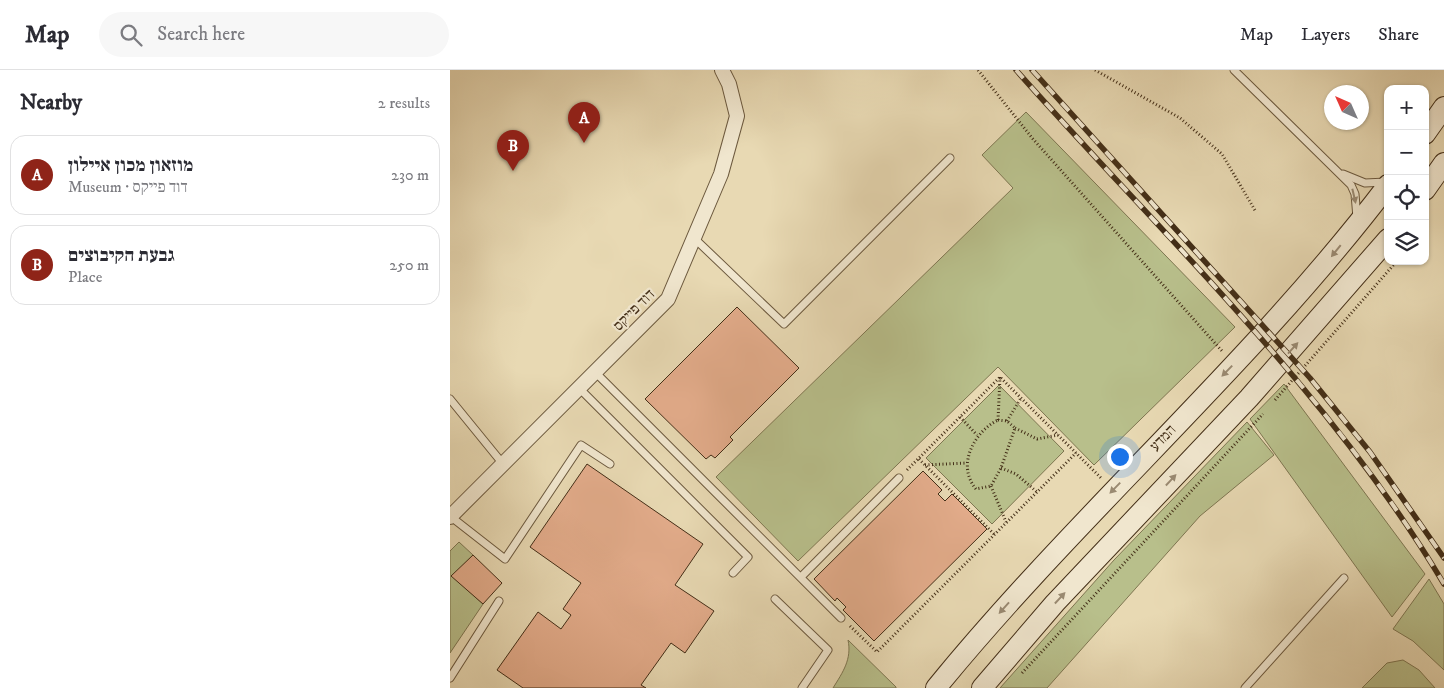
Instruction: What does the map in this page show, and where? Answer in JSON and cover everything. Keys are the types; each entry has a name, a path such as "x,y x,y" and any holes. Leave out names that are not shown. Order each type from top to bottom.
{"main road":[{"path":"1428,130 1444,107"},
{"path":"1429,184 1444,163"},
{"name":"המדע","path":"936,688 1002,611 1311,280 1384,188"},
{"path":"982,688 1055,603 1248,398 1384,244"}],"street":[{"name":"דוד פייקס","path":"450,517 668,299 721,174 737,116 729,84 722,70"}],"lane":[{"path":"1234,70 1350,184 1355,194 1358,223"},
{"path":"694,238 784,324 950,158"},
{"path":"1340,173 1365,183 1384,183"},
{"path":"595,372 841,618"},
{"path":"579,388 748,557 734,573"},
{"path":"450,399 502,464"},
{"path":"450,517 505,559 581,445 610,464"},
{"path":"800,577 900,478"},
{"path":"1245,688 1344,578"},
{"path":"775,599 828,650 802,688"},
{"path":"450,678 499,601"}],"path":[{"path":"978,70 1040,146 1234,364"},
{"path":"1095,70 1180,118 1222,154 1256,212"},
{"path":"1270,406 1393,265"},
{"path":"1000,377 1076,452 1112,492"},
{"path":"900,478 1000,377"},
{"path":"998,420 1000,377"},
{"path":"1007,421 1021,398"},
{"path":"1022,674 1263,413"},
{"path":"960,417 977,435"},
{"path":"1015,428 1001,468 991,486 976,489 970,480 967,463 977,435 986,426 998,420 1007,421 1015,428 1037,439 1058,435"},
{"path":"841,618 877,652 1076,452"},
{"path":"918,459 994,534"},
{"path":"925,465 967,463"},
{"path":"1001,468 1016,474 1037,492"},
{"path":"991,486 1006,522"}],"green space":[{"path":"1026,112 1235,327 1094,465 998,367 798,561 716,477 1013,188 982,155"},
{"path":"1284,384 1425,574 1392,617 1250,419"},
{"path":"999,385 1064,451 992,524 926,458"},
{"path":"1247,422 1274,455 1200,516 1047,688 1000,688 1114,560"},
{"path":"459,542 473,555 452,576 483,604 450,653 450,551"},
{"path":"1429,579 1444,604 1444,670 1413,641 1393,629"},
{"path":"848,640 896,688 833,688 848,659"},
{"path":"1403,660 1419,670 1435,688 1362,688 1387,663"}],"building":[{"path":"737,307 799,368 730,437 733,440 715,458 711,455 706,459 645,399"},
{"path":"587,464 703,544 675,585 714,611 685,653 671,643 641,685 646,688 523,688 497,670 538,612 561,629 571,615 563,609 581,583 530,547"},
{"path":"923,471 942,490 938,494 945,501 952,494 987,529 874,641 843,610 846,607 837,598 835,601 814,579"},
{"path":"473,555 502,583 483,604 451,576"}],"railway":[{"path":"1016,70 1186,255 1297,381 1399,513 1444,584"},
{"path":"1032,70 1310,378 1370,452 1444,558"}],"place":[{"name":"מוזאון מכון איילון","path":"584,143"},
{"name":"גבעת הקיבוצים","path":"513,171"}]}
